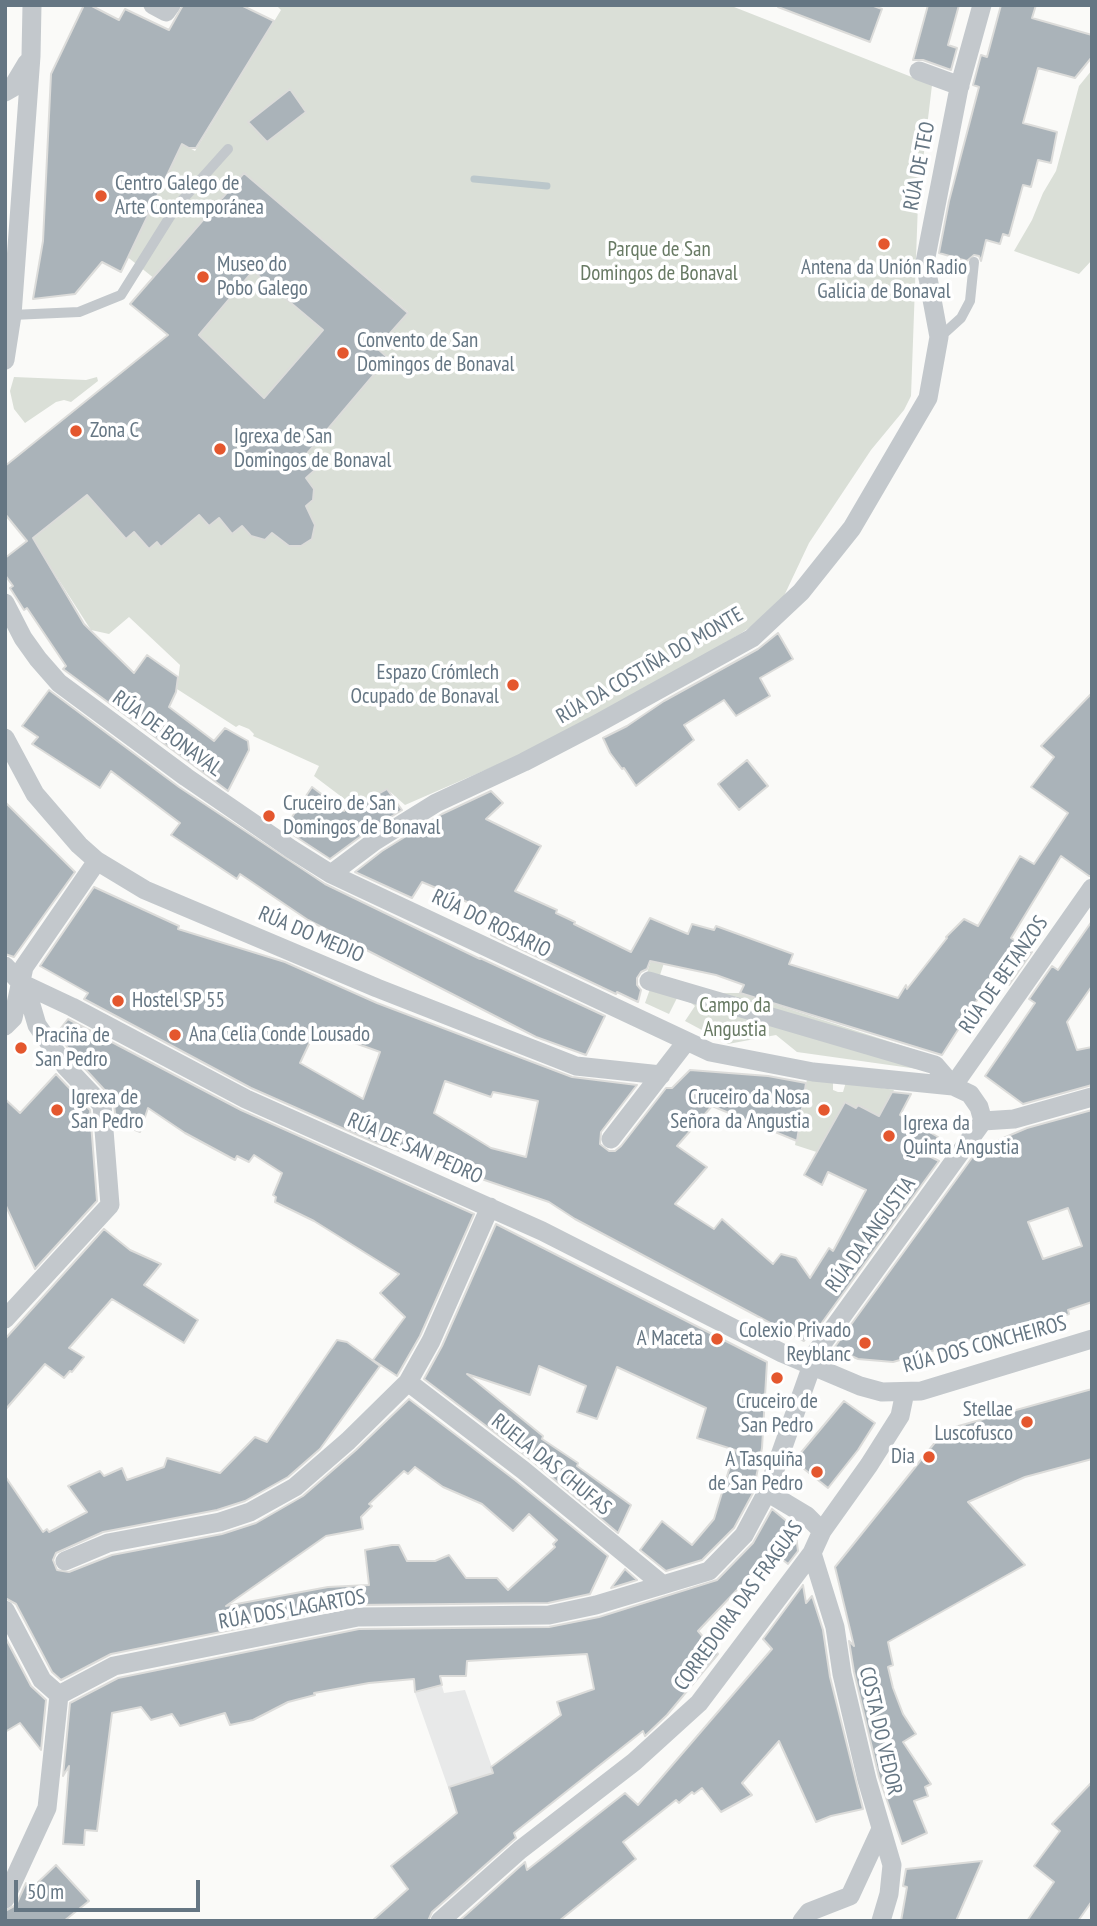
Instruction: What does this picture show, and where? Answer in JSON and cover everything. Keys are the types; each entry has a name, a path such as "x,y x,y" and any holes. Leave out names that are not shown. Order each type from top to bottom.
{"street":[{"path":"5,360 12,315 31,56 32,5"},
{"path":"153,5 166,12 170,5"},
{"name":"RÚA DE TEO","path":"939,337 925,262 960,86 982,5"},
{"path":"5,92 12,88 31,56"},
{"path":"919,71 960,86"},
{"name":"RÚA DA COSTIÑA DO MONTE","path":"331,874 375,841 436,803 595,725 752,638 801,592 852,528 928,398 939,337"},
{"name":"RÚA DE BONAVAL","path":"5,603 23,638 59,682 186,777 331,874"},
{"name":"RÚA DO MEDIO","path":"5,738 35,794 79,845 97,861 145,890 377,988 576,1066 661,1075"},
{"path":"5,1026 13,1018 24,967 97,861"},
{"name":"RÚA DO ROSARIO","path":"331,874 710,1052 813,1072 953,1086"},
{"name":"RÚA DE BETANZOS","path":"953,1086 1092,888"},
{"name":"RÚA DE SAN PEDRO","path":"5,966 21,983 246,1099 490,1207 810,1367"},
{"path":"649,981 935,1065 953,1086 971,1094 983,1121 1014,1119 1092,1097"},
{"path":"5,1319 110,1205 102,1105 66,1067 37,1025 29,998 21,983"},
{"path":"611,1139 685,1042"},
{"name":"RÚA DA ANGUSTIA","path":"767,1492 817,1351 983,1121"},
{"path":"65,1561 108,1543 220,1522 250,1512 295,1487 408,1382 431,1341 490,1207"},
{"name":"RÚA DOS CONCHEIROS","path":"810,1367 882,1392 905,1392 934,1387 1092,1339"},
{"name":"RUELA DAS CHUFAS","path":"408,1382 523,1470 663,1585"},
{"name":"CORREDOIRA DAS FRAGUAS","path":"440,1921 520,1850 634,1762 699,1703 812,1553 822,1531 900,1416 905,1392"},
{"path":"767,1492 807,1516 822,1531"},
{"name":"RÚA DOS LAGARTOS","path":"59,1695 114,1667 358,1617 549,1615 596,1605 709,1571 744,1535 767,1492"},
{"name":"COSTA DO VEDOR","path":"812,1553 835,1627 842,1674 892,1872 881,1921"},
{"path":"5,1610 42,1680 59,1695 47,1808 5,1899"},
{"path":"802,1921 809,1912 850,1896 881,1829"}],"lane":[{"path":"12,315 79,312 121,295 176,207 228,149"},
{"path":"939,337 961,318 970,301 974,262"}],"shaded area":[{"path":"442,1686 444,1693 465,1690 515,1833 484,1858 457,1813 415,1693"}],"green space":[{"name":"Parque de San Domingos de Bonaval","path":"276,5 729,5 932,85 918,203 911,396 904,410 871,450 809,543 783,598 770,614 740,634 645,690 529,751 405,805 387,789 355,807 314,776 319,766 253,736 249,729 239,725 236,727 177,689 180,665 129,617 109,634 91,630 46,560 30,541 87,495 125,539 134,532 149,549 157,542 162,546 199,515 209,526 219,518 232,534 242,526 252,537 264,539 273,530 289,546 301,546 312,538 315,525 305,508 313,500 314,489 304,480 305,456 388,358 377,348 408,312 244,173 155,279 125,255 182,144 195,151 281,10"},
{"path":"1092,70 1092,260 1079,274 1014,251 1056,171 1079,86"},
{"path":"253,271 323,330 264,398 199,335"},
{"path":"14,377 86,380 97,377 98,381 71,402 56,402 25,423 14,409 10,391"},
{"name":"Campo da Angustia","path":"651,960 664,963 660,975 719,993 740,993 940,1058 932,1071 797,1052 776,1035 728,1044 685,1021 695,1006 691,1003 677,998 669,1014 645,1003 654,978 646,976"},
{"path":"807,1079 833,1080 833,1090 838,1092 843,1092 846,1082 894,1090 879,1116 858,1105 856,1108 906,1181 795,1145"}],"building":[{"name":"Centro Galego de Arte Contemporánea","path":"84,5 90,5 119,20 125,9 169,30 183,5 241,5 274,21 196,148 182,144 121,272 102,262 75,294 33,299 43,241 51,74"},
{"path":"778,5 871,5 882,9 870,42"},
{"path":"928,5 959,5 948,45 957,48 951,70 923,60 913,60"},
{"path":"1001,5 1036,5 1032,18 1092,35 1092,57 1075,78 1038,68 1023,123 1057,132 1051,163 1038,160 1031,187 1023,185 1009,236 1003,234 1000,244 986,240 981,261 979,256 974,255 967,261 939,253 949,201 979,87 973,85 981,55 987,57"},
{"path":"290,89 306,112 267,142 248,122"},
{"path":"244,173 408,313 377,348 388,358 305,456 316,469 306,478 314,489 313,500 306,506 315,525 312,539 301,546 289,546 272,533 265,540 251,536 242,526 232,534 219,518 209,526 199,515 161,547 157,542 149,549 134,532 126,539 87,495 33,538 84,624 134,673 147,655 178,677 176,692 169,707 214,741 225,728 248,741 249,750 228,791 63,669 66,666 27,608 24,610 5,575 5,558 27,541 5,514 5,466 168,335 130,304","holes":["253,271 323,330 264,398 199,335"]},
{"path":"778,633 793,659 760,678 770,696 736,716 724,700 684,725 694,740 636,786 610,753 603,738 758,649"},
{"path":"49,690 179,787 325,884 605,1016 586,1055 536,1037 308,920 240,874 237,879 171,835 180,823 111,771 100,788 32,744 38,737 22,726"},
{"path":"1092,693 1092,876 1061,856 1011,938 1032,952 1009,985 993,975 942,1055 740,993 744,985 716,975 650,961 647,969 637,978 637,985 641,990 638,1002 491,935 499,918 455,896 422,882 412,898 355,872 382,851 442,814 491,791 503,803 486,819 541,846 515,891 557,910 556,913 575,922 574,924 631,952 650,918 688,934 692,924 714,930 716,926 793,954 789,964 898,998 946,937 964,919 978,926 1020,856 1034,864 1068,813 1031,787 1054,757 1041,746"},
{"path":"747,760 768,786 739,810 718,784"},
{"path":"312,787 344,811 351,803 355,807 387,789 402,810 330,859 284,829"},
{"path":"5,802 75,872 14,957 5,954"},
{"path":"94,887 179,926 178,929 285,962 377,1003 572,1077 637,1085 601,1132 600,1144 609,1151 615,1151 621,1146 666,1088 672,1088 690,1070 768,1076 806,1083 797,1141 712,1106 677,1146 707,1167 675,1204 714,1229 722,1219 773,1264 781,1254 796,1258 810,1278 829,1248 833,1251 866,1190 828,1172 822,1185 804,1175 845,1102 856,1108 858,1105 879,1116 892,1092 911,1094 900,1115 938,1137 927,1155 939,1161 813,1335 810,1333 804,1341 575,1219 549,1202 376,1143 251,1088 84,999 88,993 40,966","holes":["316,1029 380,1052 363,1099 300,1063","445,1081 491,1097 493,1092 538,1101 526,1157 491,1148 434,1113"]},
{"path":"1092,921 1092,986 1067,1022 1077,1050 1092,1047 1092,1085 1023,1104 985,1076 1035,1003 1029,999 1052,966 1058,970"},
{"path":"68,1019 241,1110 474,1214 420,1336 397,1376 373,1360 405,1317 380,1293 399,1274 314,1221 275,1202 276,1197 273,1195 282,1173 254,1155 249,1162 237,1156 235,1160 185,1133 148,1108 140,1132 116,1122 111,1097 76,1059 57,1033"},
{"path":"56,1074 90,1110 97,1201 35,1269 5,1204 5,1099 20,1113"},
{"path":"1092,1110 1092,1302 1068,1310 1069,1314 1031,1326 1029,1323 893,1362 858,1359 834,1348 974,1155 1027,1128","holes":["1068,1208 1082,1246 1043,1259 1028,1222"]},
{"path":"496,1224 767,1362 762,1448 753,1493 734,1528 702,1560 666,1571 640,1550 662,1521 692,1545 714,1519 735,1450 697,1438 706,1408 617,1367 597,1419 577,1412 586,1386 539,1366 530,1395 467,1374 543,1436 542,1439 578,1463 577,1466 631,1505 618,1533 531,1460 424,1379 442,1346"},
{"path":"104,1229 130,1250 161,1264 144,1285 198,1320 184,1343 112,1299 69,1348 84,1357 72,1372 64,1378 45,1364 5,1410 5,1339"},
{"path":"337,1340 347,1342 380,1366 320,1449 288,1477 245,1501 217,1510 103,1532 56,1553 53,1560 57,1570 69,1572 112,1555 222,1534 256,1523 303,1496 409,1399 608,1556 590,1594 548,1603 356,1605 111,1654 61,1680 52,1672 16,1604 5,1598 5,1476 43,1532 47,1529 49,1532 87,1512 68,1486 100,1471 104,1476 122,1468 127,1480 164,1467 167,1458 220,1473 255,1437 267,1442","holes":["415,1467 443,1487 482,1504 513,1531 529,1514 557,1540 553,1544 555,1547 508,1590 497,1578 466,1578 449,1555 435,1561 407,1561 399,1545 392,1545 365,1550 369,1585 328,1587 226,1606 326,1536 363,1529 361,1517 372,1506 369,1504 404,1471 408,1474"]},
{"path":"1092,1389 1092,1459 1025,1477 968,1502 1025,1565 888,1642 893,1665 888,1667 893,1688 903,1714 916,1734 903,1742 931,1784 925,1787 928,1796 914,1801 927,1833 902,1844 879,1777 854,1672 849,1641 854,1646 835,1567 937,1440 935,1437 944,1430"},
{"path":"844,1401 875,1423 828,1488 794,1461"},
{"path":"772,1509 795,1528 798,1551 788,1564 773,1552 698,1631 718,1654 667,1715 645,1736 643,1731 514,1833 516,1838 432,1912 428,1921 372,1921 408,1889 391,1866 457,1813 449,1787 493,1773 491,1767 561,1715 557,1702 594,1689 587,1654 467,1661 466,1676 440,1676 442,1685 415,1692 414,1679 369,1683 314,1693 315,1695 288,1702 253,1720 230,1725 225,1713 180,1726 172,1714 151,1720 141,1707 112,1713 97,1831 85,1830 84,1845 63,1844 69,1766 63,1776 70,1703 118,1678 359,1629 549,1627 599,1617 717,1580 753,1543"},
{"path":"625,1569 637,1580 611,1588"},
{"path":"803,1585 806,1603 812,1596 823,1630 830,1677 863,1809 816,1822 779,1741 742,1783 752,1795 721,1812 702,1788 694,1794 692,1792 679,1803 676,1800 623,1842 636,1859 559,1921 459,1921 525,1862 527,1870 625,1793 638,1805 772,1649 763,1639"},
{"path":"5,1637 31,1686 46,1700 41,1750 20,1723 5,1732"},
{"path":"1092,1782 1092,1901 1078,1921 1027,1921 1054,1882 1034,1866 1060,1831 1052,1824"},
{"path":"982,1861 956,1921 901,1921 907,1887 903,1886 906,1869"},
{"path":"56,1865 89,1901 64,1921 5,1921 5,1911 16,1905 26,1883 31,1889"}],"waterway":[{"path":"474,179 547,186"}],"place":[{"name":"Centro Galego de Arte Contemporánea","path":"101,196"},
{"name":"Antena da Unión Radio Galicia de Bonaval","path":"884,244"},
{"name":"Museo do Pobo Galego","path":"203,277"},
{"name":"Convento de San Domingos de Bonaval","path":"343,353"},
{"name":"Zona C","path":"76,431"},
{"name":"Igrexa de San Domingos de Bonaval","path":"220,449"},
{"name":"Espazo Crómlech Ocupado de Bonaval","path":"513,685"},
{"name":"Cruceiro de San Domingos de Bonaval","path":"269,816"},
{"name":"Hostel SP 55","path":"118,1001"},
{"name":"Ana Celia Conde Lousado","path":"175,1035"},
{"name":"Praciña de San Pedro","path":"21,1048"},
{"name":"Igrexa de San Pedro","path":"57,1110"},
{"name":"Cruceiro da Nosa Señora da Angustia","path":"824,1110"},
{"name":"Igrexa da Quinta Angustia","path":"889,1136"},
{"name":"A Maceta","path":"717,1339"},
{"name":"Colexio Privado Reyblanc","path":"865,1343"},
{"name":"Cruceiro de San Pedro","path":"777,1378"},
{"name":"Stellae Luscofusco","path":"1027,1422"},
{"name":"Dia","path":"929,1457"},
{"name":"A Tasquiña de San Pedro","path":"817,1472"}]}
